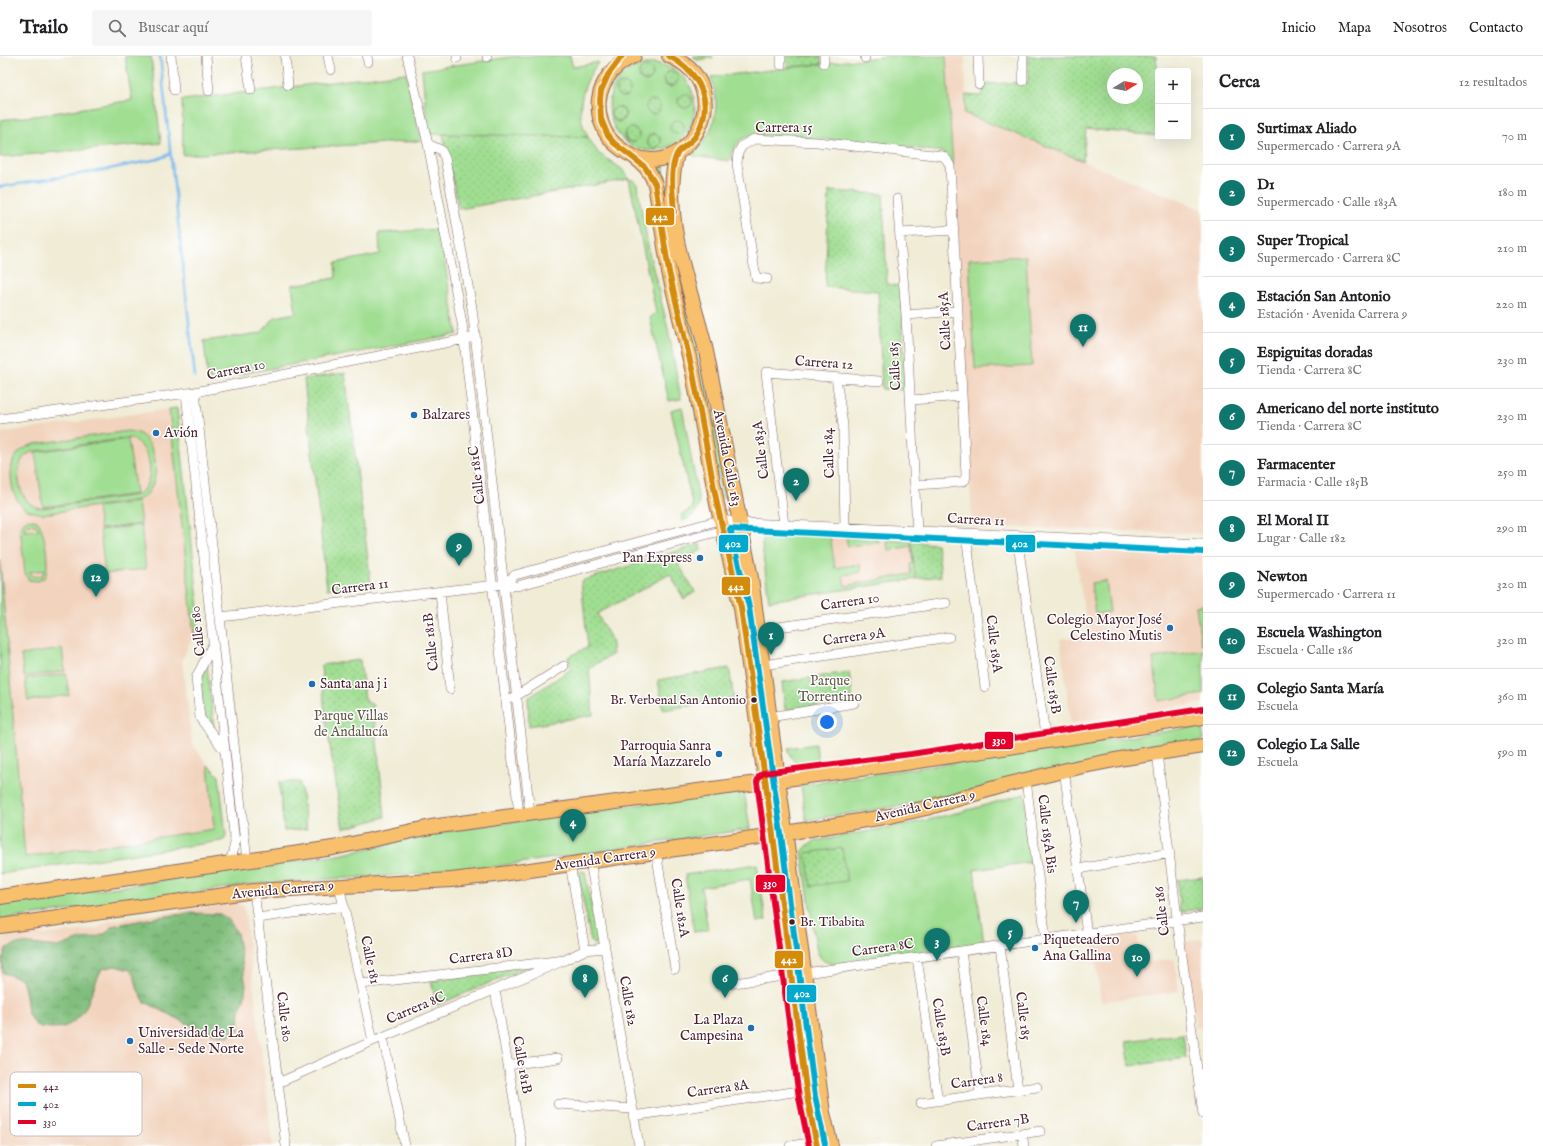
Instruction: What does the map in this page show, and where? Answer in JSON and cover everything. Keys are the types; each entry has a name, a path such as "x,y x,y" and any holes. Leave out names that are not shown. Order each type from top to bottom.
{"main road":[{"path":"613,69 622,56"},
{"path":"613,69 634,56"},
{"path":"633,156 646,159 660,159 677,153 687,146 696,136 703,119 704,100 702,88 696,76 688,67 669,56"},
{"name":"Avenida Calle 183","path":"613,69 601,89 599,110 601,121 613,142 646,167 652,174 655,184 668,265 693,373 721,525 741,608 772,780 798,974 823,1113 831,1146"},
{"name":"Avenida Calle 183","path":"677,153 672,175 672,188 678,245 681,263 705,345 743,524 770,717 772,780"},
{"path":"0,897 332,848 431,827 912,762 1203,717"},
{"name":"Avenida Carrera 9","path":"0,926 254,890 451,880 779,834 890,816 1064,770 1101,762 1203,746"},
{"name":"Avenida Calle 183","path":"798,974 806,1090 816,1144"}],"street":[{"path":"171,56 174,90"},
{"path":"206,56 209,91"},
{"path":"246,56 251,90"},
{"path":"285,56 288,85"},
{"path":"328,56 331,70"},
{"name":"Calle 181C","path":"407,56 428,144 459,304 506,702 525,814"},
{"path":"978,56 979,84"},
{"path":"1023,56 1023,81"},
{"name":"Carrera 15","path":"767,279 756,278 737,164 738,153 742,146 754,140 817,142 943,156 947,160"},
{"name":"Calle 181C","path":"428,144 441,150 444,158 468,285 516,695 525,814"},
{"name":"Calle 185A","path":"915,485 965,480 954,230 950,166 947,160"},
{"name":"Calle 185","path":"897,199 906,315 917,531"},
{"path":"900,233 954,230"},
{"path":"906,315 958,311"},
{"name":"Carrera 10","path":"0,419 195,392 475,337"},
{"name":"Carrera 12","path":"766,372 879,381"},
{"name":"Calle 183A","path":"766,372 784,525"},
{"name":"Calle 184","path":"836,378 842,424 845,527"},
{"name":"Calle 180","path":"195,392 247,861"},
{"name":"Calle 180","path":"186,393 235,843 232,856 227,864"},
{"path":"911,400 962,396"},
{"name":"Carrera 11","path":"220,617 504,584 517,586 721,525 743,524 845,527 966,534 1203,544"},
{"name":"Calle 185A","path":"966,534 985,687"},
{"name":"Calle 185B","path":"1017,536 1046,742"},
{"name":"Calle 181B","path":"440,592 450,689"},
{"name":"Carrera 10","path":"758,630 946,603"},
{"name":"Carrera 9A","path":"763,665 949,637"},
{"path":"213,644 196,678 200,718 225,751"},
{"path":"506,702 564,666"},
{"path":"770,717 854,703"},
{"name":"Calle 186","path":"1157,753 1177,922 1200,1062 1203,1114"},
{"path":"1064,770 1087,934"},
{"name":"Calle 185A Bis","path":"1026,780 1046,940"},
{"name":"Calle 182A","path":"656,851 675,969"},
{"path":"1078,869 1170,853"},
{"name":"Calle 182","path":"590,861 639,1146"},
{"path":"570,864 585,950"},
{"name":"Calle 181","path":"339,885 372,1041"},
{"name":"Calle 180","path":"254,890 286,1146"},
{"path":"257,918 344,906"},
{"name":"Carrera 8C","path":"720,985 1177,922 1203,917"},
{"name":"Calle 185","path":"1000,946 1018,1090"},
{"name":"Carrera 8D","path":"361,984 565,960 585,950 604,948"},
{"name":"Calle 184","path":"960,952 980,1095"},
{"name":"Calle 183B","path":"917,958 938,1101"},
{"name":"Carrera 8C","path":"278,1083 372,1041 565,960"},
{"name":"Calle 181B","path":"495,990 522,1146"},
{"path":"383,1037 405,1146"},
{"path":"508,1065 558,1058"},
{"name":"Carrera 8","path":"921,1103 1037,1087"},
{"name":"Carrera 8A","path":"558,1104 633,1112 806,1090"},
{"name":"Carrera 7B","path":"936,1146 987,1142 1022,1133 1041,1131"},
{"path":"1022,1133 1024,1146"},
{"path":"790,1146 816,1144"}],"shaded area":[{"path":"946,56 965,56 966,95 964,113 1203,210 1203,534 972,526"},
{"path":"169,409 194,634 182,660 192,743 208,765 214,829 25,857 0,561 0,433"},
{"path":"775,531 911,542 916,579 769,601 762,545 764,536"},
{"path":"1074,547 1203,553 1203,703 1071,723 1060,639 1088,634"},
{"name":"Universidad de La Salle - Sede Norte","path":"236,903 244,906 273,1146 0,1146 0,937 28,932 45,935 96,929 109,921"},
{"path":"1137,934 1142,963 1174,959 1179,991 1101,1002 1093,941"},
{"path":"1203,939 1203,1027 1196,1028 1183,942"}],"green space":[{"path":"125,56 151,56 161,143 0,157 0,120 42,115 132,100"},
{"path":"517,56 570,56 573,67 599,62 590,75 582,98 582,122 588,137 428,134 422,70"},
{"path":"693,56 712,56 713,58 697,60"},
{"path":"785,56 821,56 822,64 787,67"},
{"path":"888,56 946,56 953,166 942,152 936,151 880,144 766,136 751,136 740,141 735,147 729,161 693,156 706,138 714,120 716,99 711,77"},
{"path":"1028,56 1156,56 1157,68 1155,68 1155,136 1086,129 1083,161 964,113 966,95 982,96 983,84 1028,82"},
{"path":"656,63 671,68 685,79 693,94 695,110 690,128 679,141 662,149 643,150 628,143 617,132 611,118 609,102 614,86 624,73 641,65","holes":["646,67 652,70 653,75 649,81 645,82 640,79 639,73","668,72 673,72 674,86 670,87 665,85 663,78","612,110 625,112 624,118 621,121 617,122 611,117","625,131 639,138 635,142 626,141 624,136","654,133 661,139 659,146 653,148 647,144 649,135"]},
{"path":"643,67 649,67 653,71 653,77 649,81 643,81 639,77 639,71"},
{"path":"668,72 674,72 678,76 678,82 674,86 668,86 664,82 664,76"},
{"path":"406,73 421,141 183,155 182,100"},
{"path":"620,83 626,83 630,87 630,93 626,97 620,97 616,93 616,87"},
{"path":"682,94 688,94 692,98 692,104 688,108 682,108 678,104 678,98"},
{"path":"650,100 656,100 660,104 660,110 656,114 650,114 646,110 646,104"},
{"path":"615,107 621,107 625,111 625,117 621,121 615,121 611,117 611,111"},
{"path":"674,120 680,120 684,124 684,130 680,134 674,134 670,130 670,124"},
{"path":"629,128 635,128 639,132 639,138 635,142 629,142 625,138 625,132"},
{"path":"443,134 588,137 598,153 622,169 629,179 459,209"},
{"path":"651,134 657,134 661,138 661,144 657,148 651,148 647,144 647,138"},
{"path":"664,165 667,215 677,265 702,362 713,412 726,497 722,498 676,272 662,185 656,167"},
{"path":"629,179 635,181 637,185 650,257 667,324 681,399 669,401 650,318 656,312"},
{"path":"829,191 883,194 887,284 901,286 905,390 882,389 878,291 825,287"},
{"path":"439,229 457,334 208,380 204,341 261,333 275,317 296,313 292,285 336,278 335,263 380,254 379,233"},
{"path":"1026,256 1032,366 975,369 969,259"},
{"path":"345,373 371,584 327,589 304,379"},
{"path":"193,403 241,839 238,840 190,404"},
{"path":"682,407 699,501 694,514 682,521 681,515 693,508 671,410"},
{"path":"177,408 200,618 194,634 169,409"},
{"path":"128,431 140,434 151,446 154,454 155,470 152,486 148,493 138,500 43,514 33,512 25,509 19,503 13,491 11,471 12,464 16,456 28,446","holes":["129,438 136,441 145,452 150,467 148,482 144,489 137,495 42,508 34,506 29,502 21,490 19,482 20,467 22,460 30,453 35,451"]},
{"path":"128,439 136,494 43,507 35,452"},
{"path":"138,502 141,524 100,529 97,507"},
{"path":"29,519 37,521 42,531 46,548 47,565 45,577 38,581 29,580 25,573 20,527","holes":["30,524 35,525 39,529 24,531 25,526","44,570 42,575 38,576 33,576 29,572"]},
{"path":"141,525 146,569 105,574 100,530"},
{"path":"775,531 830,535 835,568 860,564 861,572 843,575 845,586 911,574 910,564 913,563 911,546 888,550 887,540 911,542 916,579 769,601 762,545 763,539 766,535"},
{"path":"846,537 879,540 879,543 848,546"},
{"path":"911,542 937,544 941,576 916,579"},
{"path":"700,544 701,550 678,563 695,592 684,599 670,574 597,614 611,639 613,654 589,668 593,715 529,726 528,698 571,669 568,657 588,647 581,581"},
{"path":"738,551 747,589 749,614 735,552"},
{"path":"0,561 25,857 214,829 208,765 219,776 226,835 225,839 221,841 0,874"},
{"path":"1106,581 1110,612 1095,614 1091,583"},
{"path":"1203,605 1203,644 1201,644 1196,606"},
{"path":"62,649 65,671 24,677 21,655"},
{"path":"1203,650 1203,694 1159,701 1153,658"},
{"name":"Parque Villas de Andalucía","path":"360,660 365,701 373,705 385,817 343,829 325,714 321,665"},
{"path":"207,665 214,728 204,717 200,678"},
{"path":"729,668 734,699 663,710 658,680"},
{"name":"Parque Torrentino","path":"849,672 853,701 785,710 782,682"},
{"path":"66,674 69,695 28,701 25,679"},
{"path":"1203,726 1203,740 906,805 806,820 801,785"},
{"path":"816,744 818,762 803,763 795,761 792,758 788,748"},
{"path":"279,782 300,782 307,829 284,831"},
{"path":"744,790 750,829 458,872 252,884 0,920 0,904 339,855 452,830"},
{"path":"1024,794 1032,862 974,870 984,943 835,964 827,962 820,957 816,947 802,852 808,845 816,841 928,820"},
{"path":"842,848 847,881 811,886 806,853"},
{"path":"757,864 766,920 757,922 750,879 701,887 708,930 694,932 685,875"},
{"path":"582,871 585,872 598,941 595,945 591,942 578,873"},
{"path":"1203,877 1203,908 1180,912 1177,880"},
{"path":"192,913 220,914 229,920 237,933 246,985 244,1000 240,1009 239,1030 229,1036 202,1031 145,1002 138,990 134,975 130,970 115,966 102,969 84,1011 72,1023 60,1028 37,1027 28,1014 26,995 22,979 3,973 2,961 6,948 21,943 58,947 81,939 96,937 106,933 112,926 159,917"},
{"path":"532,965 437,1005 431,981"},
{"path":"1183,1034 1186,1058 1130,1066 1126,1041"}],"waterway":[{"path":"160,56 195,377"},
{"path":"0,187 104,170 158,159 170,154"}],"transit line":[{"name":"442","path":"622,56 608,75 601,91 601,119 608,136 614,143 645,167 655,184 669,272 693,373 717,504 741,608 773,835 807,1097 817,1146"},
{"name":"442","path":"669,56 689,71 696,80 704,100 702,123 692,140 677,154 673,167 672,183 674,212"},
{"name":"402","path":"825,1144 815,1096 781,834 749,607 730,529 1203,552"},
{"name":"330","path":"809,1146 799,1098 757,782 759,776 764,773 911,754 1202,709"}],"place":[{"name":"Colegio Santa María","path":"1083,347"},
{"name":"Balzares","path":"414,415"},
{"name":"Avión","path":"156,433"},
{"name":"D1","path":"796,501"},
{"name":"Pan Express","path":"700,558"},
{"name":"Newton","path":"459,566"},
{"name":"Colegio La Salle","path":"96,597"},
{"name":"Colegio Mayor José Celestino Mutis","path":"1170,628"},
{"name":"Surtimax Aliado","path":"771,655"},
{"name":"Santa ana j i","path":"312,684"},
{"name":"Br. Verbenal San Antonio","path":"754,700"},
{"name":"Parroquia Sanra María Mazzarelo","path":"719,754"},
{"name":"Estación San Antonio","path":"573,842"},
{"name":"Br. Tibabita","path":"792,922"},
{"name":"Farmacenter","path":"1076,923"},
{"name":"Piqueteadero Ana Gallina","path":"1035,948"},
{"name":"Espiguitas doradas","path":"1010,952"},
{"name":"Super Tropical","path":"937,961"},
{"name":"Escuela Washington","path":"1137,977"},
{"name":"El Moral II","path":"585,998"},
{"name":"Americano del norte instituto","path":"725,998"},
{"name":"La Plaza Campesina","path":"751,1028"},
{"name":"Universidad de La Salle - Sede Norte","path":"130,1041"}]}
